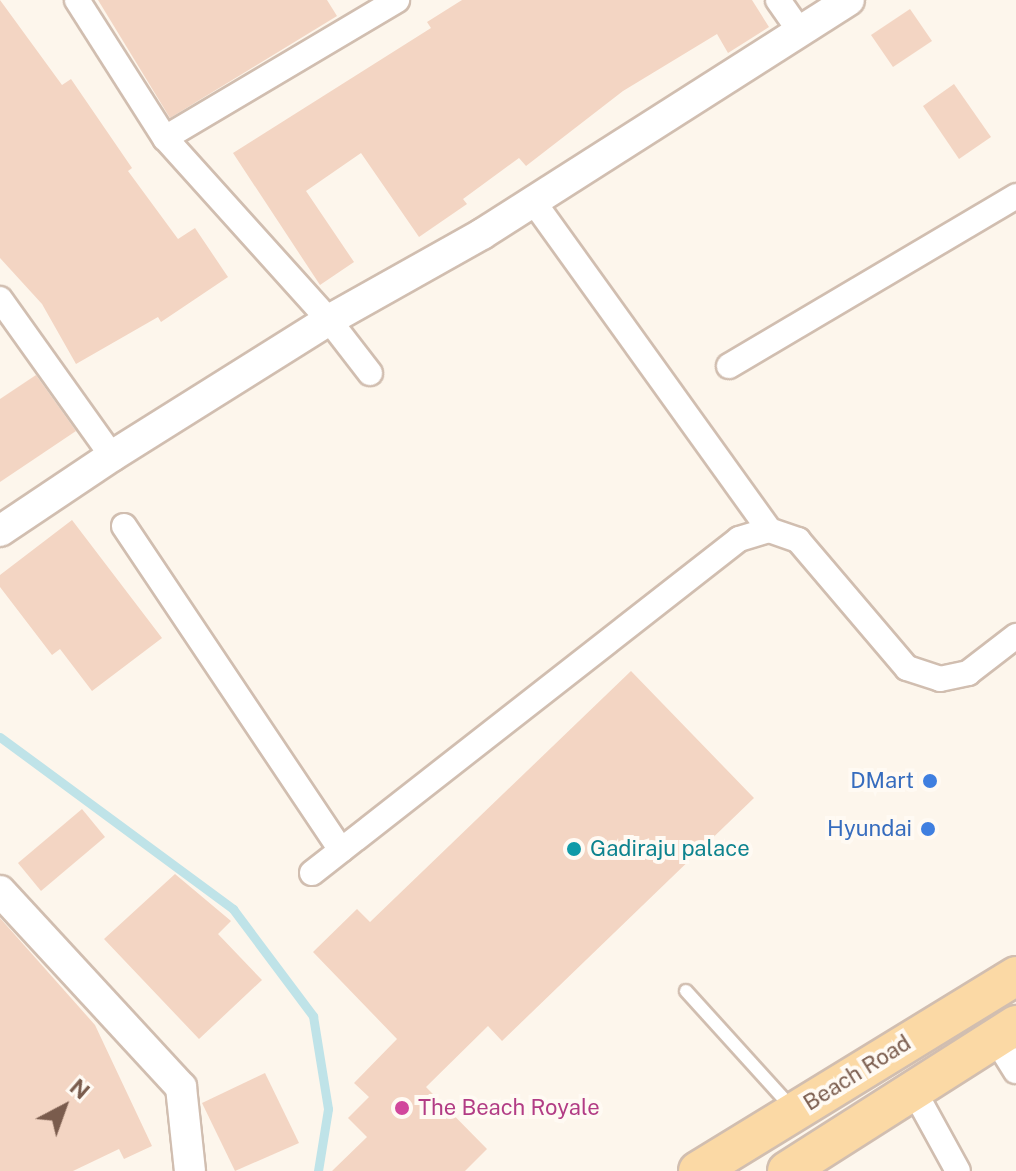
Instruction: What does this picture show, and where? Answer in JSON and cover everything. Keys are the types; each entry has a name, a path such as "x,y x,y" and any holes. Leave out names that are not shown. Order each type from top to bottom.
{"main road":[{"name":"Beach Road","path":"698,1171 1016,976"},
{"name":"Beach Road","path":"812,1165 914,1091 1005,1032"}],"street":[{"path":"77,0 165,138 329,320 370,373"},
{"path":"165,138 397,0"},
{"path":"778,0 801,33"},
{"path":"0,531 112,456 329,320 533,201 849,0"},
{"path":"729,366 1016,196"},
{"path":"533,201 769,530 798,540 907,668 940,679 968,673 1016,636"},
{"path":"0,299 112,456"},
{"path":"124,526 341,850"},
{"path":"312,873 739,539 769,530"},
{"path":"0,891 181,1087 190,1171"},
{"path":"1005,1032 1016,1071"},
{"path":"914,1091 958,1171"}],"lane":[{"path":"686,991 795,1112"}],"building":[{"path":"0,0 62,85 71,79 132,168 128,171 178,239 195,228 228,277 161,322 158,317 76,364 42,304 0,258"},
{"path":"98,0 327,0 337,16 170,118"},
{"path":"462,0 752,0 769,27 728,53 717,34 623,91 526,166 519,158 463,199 467,204 419,237 361,153 306,191 354,262 320,285 233,153 431,28 427,22"},
{"path":"910,9 932,41 893,67 871,35"},
{"path":"954,84 991,137 959,159 923,106"},
{"path":"36,375 76,431 0,482 0,399"},
{"path":"72,520 162,638 92,691 60,649 52,655 0,587 0,575"},
{"name":"Gadiraju palace","path":"631,671 754,798 502,1041 488,1026 426,1087 487,1149 465,1171 332,1171 367,1137 348,1118 369,1097 354,1083 397,1039 313,952 357,909 370,922"},
{"path":"82,809 105,837 41,891 18,863"},
{"path":"175,874 231,921 218,934 262,980 199,1039 104,939"},
{"path":"0,918 95,1025 152,1146 124,1159 119,1149 73,1171 0,1171"},
{"path":"265,1073 299,1143 235,1171 202,1103"}],"waterway":[{"path":"0,737 233,909 313,1016 328,1109 318,1171"}],"place":[{"name":"DMart","path":"930,781"},
{"name":"Hyundai","path":"928,829"},
{"name":"Gadiraju palace","path":"574,849"},
{"name":"The Beach Royale","path":"402,1108"}]}
